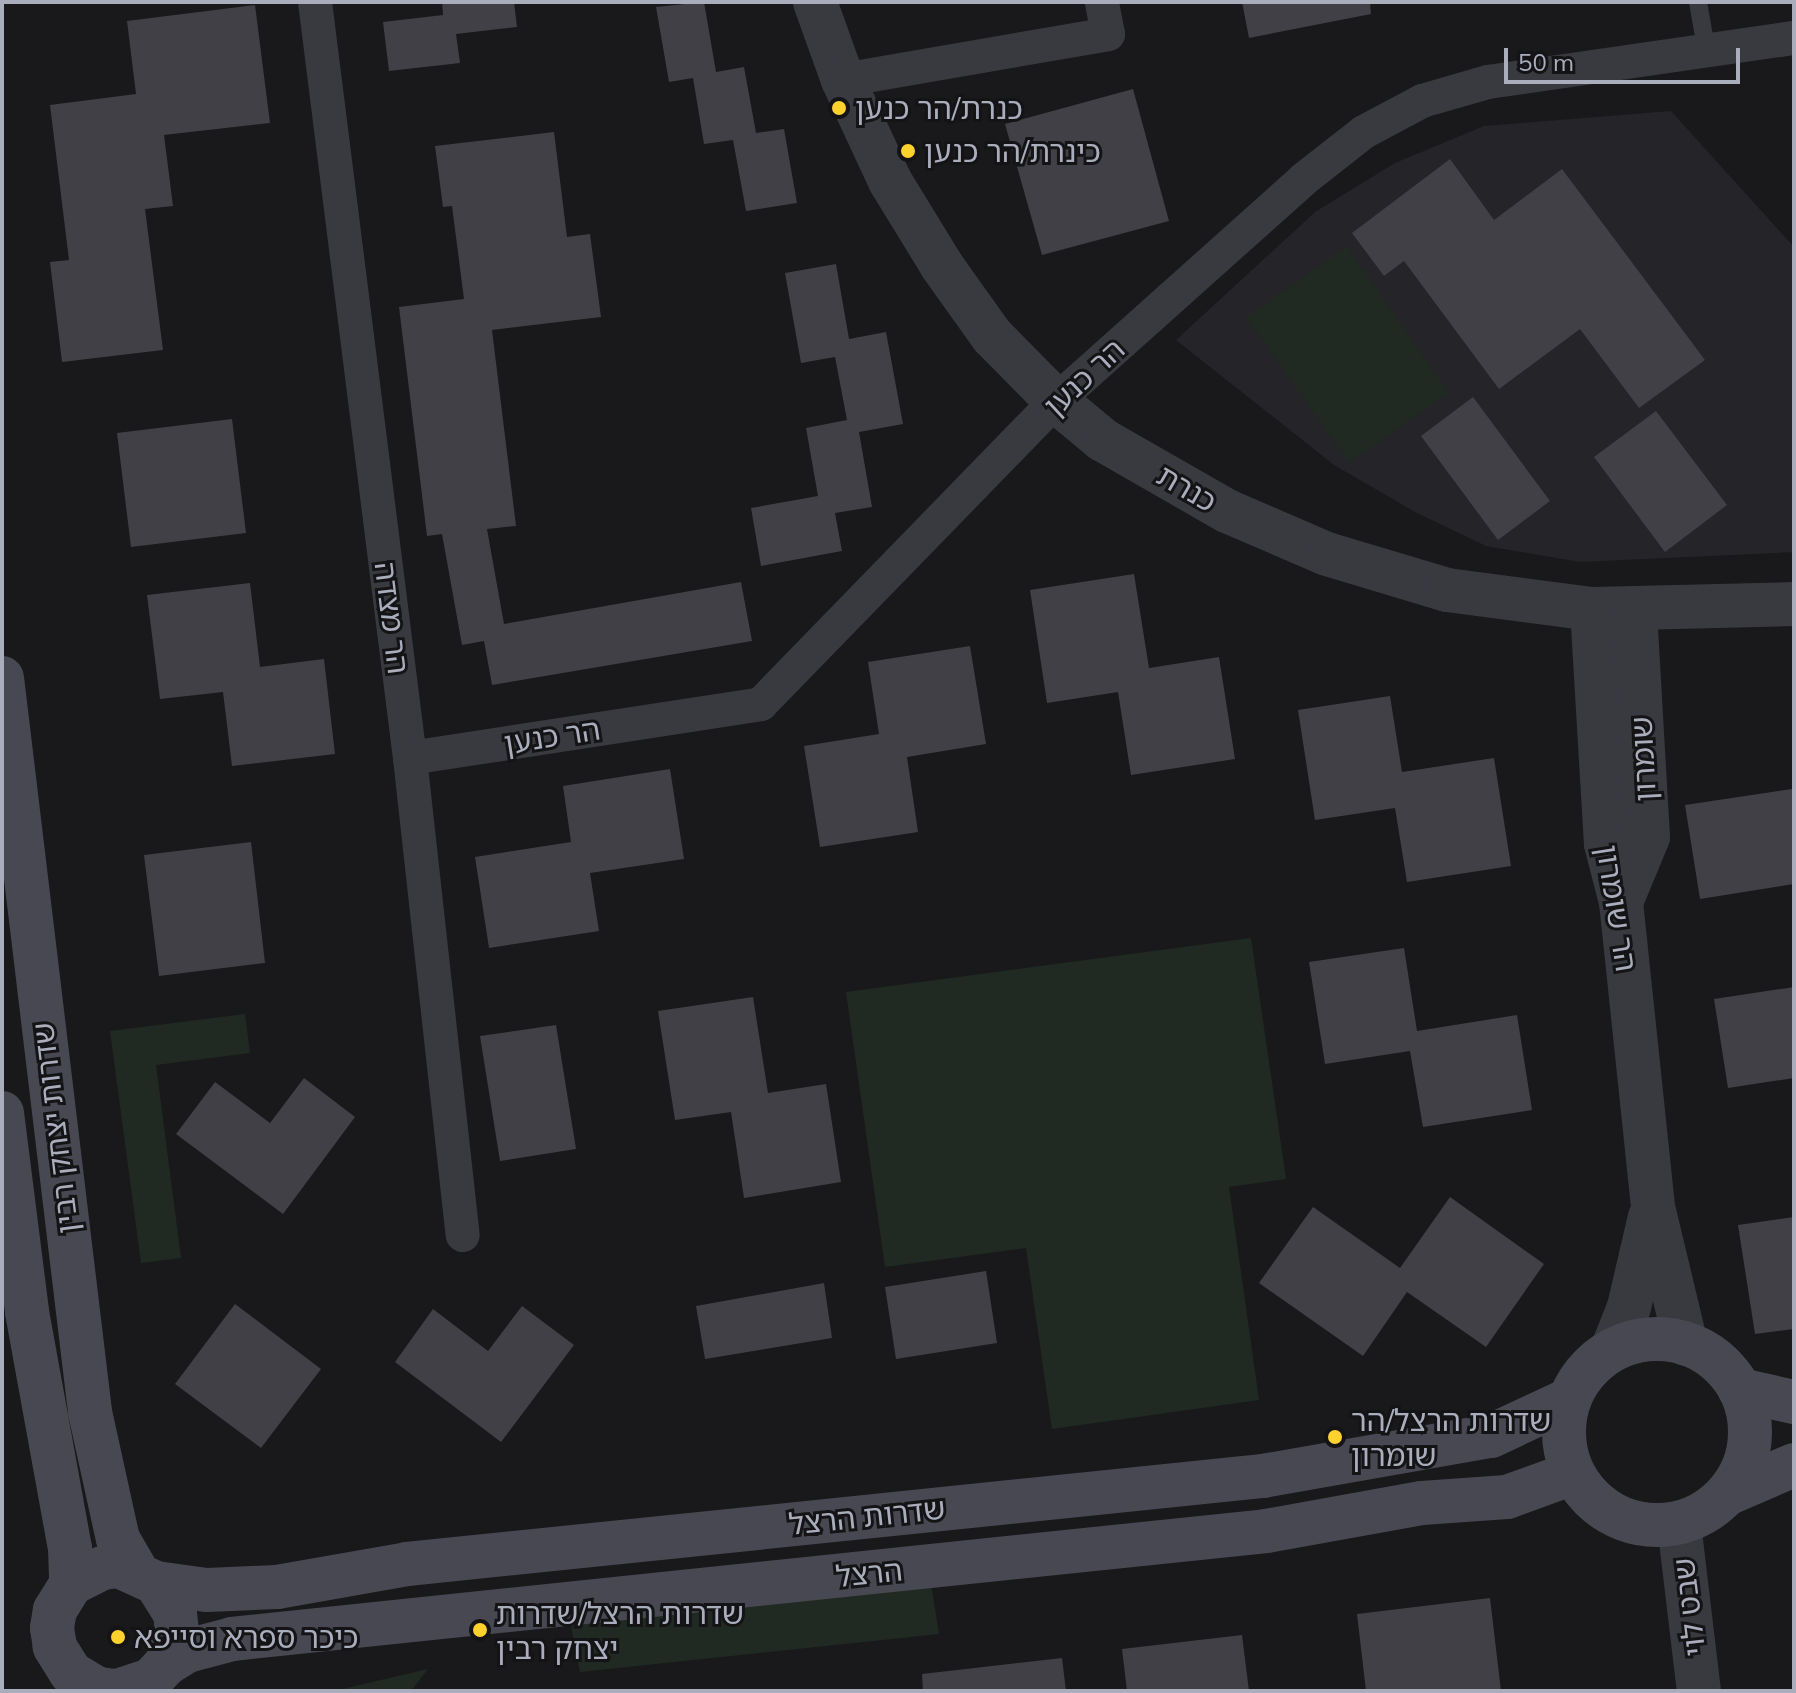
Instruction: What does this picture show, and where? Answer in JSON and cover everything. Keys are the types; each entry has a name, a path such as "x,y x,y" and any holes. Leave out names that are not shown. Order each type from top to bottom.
{"main road":[{"name":"שדרות יצחק רבין","path":"2,678 90,1412 118,1539 146,1577"},
{"name":"שדרות יצחק רבין","path":"2,1113 27,1312 72,1557 71,1584"},
{"path":"1729,1493 1750,1444 1749,1416 1740,1390 1717,1362 1686,1344 1661,1339 1612,1350 1587,1370 1570,1399 1564,1424 1573,1473 1606,1511 1642,1524 1679,1524 1706,1512 1729,1493 1794,1465"},
{"path":"1740,1390 1794,1402"},
{"name":"שדרות הרצל","path":"146,1577 207,1590 277,1587 407,1564 1263,1476 1491,1436 1570,1399"},
{"name":"הרצל","path":"123,1684 187,1651 232,1639 1266,1531 1422,1503 1507,1497 1573,1473"},
{"path":"102,1568 146,1577 175,1613 174,1648 123,1684 63,1664 52,1628 55,1610 71,1584 102,1568"}],"street":[{"name":"הר מצדה","path":"315,2 410,758 463,1235"},
{"name":"כנרת","path":"815,2 843,80 890,181 942,266 992,336 1056,401 1103,440 1227,511 1327,554 1447,590 1614,610 1794,604"},
{"path":"843,80 1108,34 1102,2"},
{"name":"הר כנען","path":"410,758 761,704 1056,401 1304,179 1364,132 1422,101 1488,82 1706,48 1794,38"},
{"name":"שומרון","path":"1614,610 1648,837 1621,902"},
{"name":"הר שומרון","path":"1621,902 1653,1207"},
{"path":"1653,1207 1686,1344"},
{"path":"1612,1350 1629,1307 1653,1207"},
{"name":"שבט לוי","path":"1679,1524 1699,1691"}],"lane":[{"path":"1698,2 1706,48"}],"shaded area":[{"path":"1671,111 1794,247 1794,552 1580,562 1486,546 1415,512 1334,465 1176,340 1315,212 1395,163 1484,126"},
{"path":"1347,246 1449,393 1349,463 1246,317"},
{"path":"1251,938 1286,1179 1229,1187 1259,1400 1052,1429 1026,1248 885,1267 846,992"},
{"path":"245,1014 250,1053 156,1065 181,1258 141,1263 110,1031"},
{"path":"929,1571 939,1634 580,1672 569,1615"},
{"path":"428,1669 411,1691 334,1691"}],"building":[{"path":"442,2 514,2 517,27 456,34 460,63 389,71 383,22 443,15"},
{"path":"704,2 716,72 744,67 756,133 784,129 797,203 746,211 733,140 704,144 693,78 669,82 656,7"},
{"path":"1242,2 1370,2 1371,14 1249,38"},
{"path":"255,5 270,123 164,135 173,206 145,209 163,350 62,362 50,262 69,260 50,105 136,94 127,21"},
{"path":"1133,89 1169,221 1042,255 1005,124"},
{"path":"554,132 567,237 590,234 601,317 492,330 516,526 487,529 504,624 741,582 752,641 492,685 484,641 462,645 442,534 427,536 399,307 464,299 452,206 443,207 435,146"},
{"path":"1450,159 1494,220 1562,169 1705,360 1639,408 1580,329 1499,389 1404,261 1384,276 1352,233"},
{"path":"836,264 849,339 886,332 903,424 859,432 872,507 835,513 842,551 761,566 751,508 818,496 806,428 847,420 835,357 801,363 785,273"},
{"path":"1473,397 1550,501 1498,540 1421,436"},
{"path":"1656,411 1727,505 1665,552 1594,457"},
{"path":"232,419 246,533 131,547 117,433"},
{"path":"1134,574 1149,668 1219,657 1235,759 1131,775 1118,692 1047,703 1030,590"},
{"path":"250,583 260,667 324,659 335,754 232,766 223,692 160,699 147,595"},
{"path":"970,646 986,744 907,757 918,832 820,847 804,746 879,734 868,662"},
{"path":"1390,696 1402,772 1494,758 1511,866 1407,882 1395,808 1315,820 1298,710"},
{"path":"670,769 684,859 590,873 599,931 489,948 475,857 571,842 563,786"},
{"path":"1792,789 1794,884 1700,899 1685,805"},
{"path":"251,842 265,963 159,976 144,855"},
{"path":"1404,948 1417,1031 1517,1015 1532,1110 1423,1127 1410,1051 1325,1064 1309,962"},
{"path":"1794,987 1794,1078 1728,1088 1714,999"},
{"path":"753,997 768,1093 826,1084 841,1182 744,1198 731,1112 675,1120 658,1011"},
{"path":"556,1025 576,1149 500,1161 480,1036"},
{"path":"304,1078 355,1117 283,1214 176,1134 215,1082 270,1123"},
{"path":"1450,1197 1544,1264 1486,1347 1407,1292 1363,1356 1259,1283 1313,1207 1400,1268"},
{"path":"1794,1217 1794,1329 1755,1334 1738,1225"},
{"path":"986,1271 997,1343 896,1359 885,1287"},
{"path":"824,1283 832,1338 705,1359 696,1306"},
{"path":"235,1304 321,1369 261,1448 175,1384"},
{"path":"522,1306 574,1345 501,1442 395,1362 433,1309 488,1351"},
{"path":"1490,1598 1501,1691 1366,1691 1357,1614"},
{"path":"1242,1635 1249,1691 1127,1691 1122,1649"},
{"path":"1062,1658 1066,1691 923,1691 922,1674"}],"place":[{"name":"כנרת/הר כנען","path":"839,108"},
{"name":"כינרת/הר כנען","path":"908,151"},
{"name":"שדרות הרצל/הר שומרון","path":"1335,1437"},
{"name":"שדרות הרצל/שדרות יצחק רבין","path":"480,1630"},
{"name":"כיכר ספרא וסייפא","path":"118,1637"}]}
